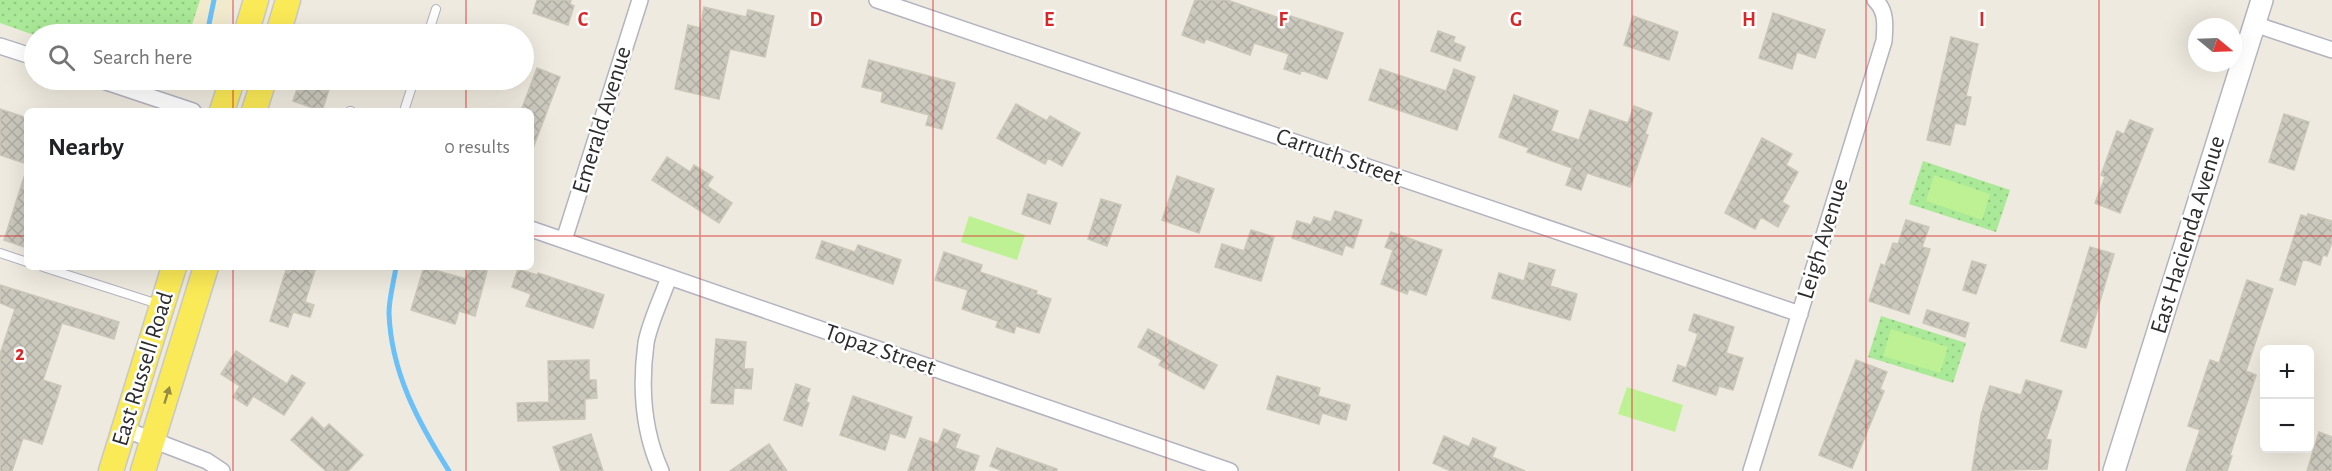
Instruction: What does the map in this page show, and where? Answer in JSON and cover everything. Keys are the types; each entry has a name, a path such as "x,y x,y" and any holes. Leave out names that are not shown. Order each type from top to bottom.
{"main road":[{"path":"249,24 256,0"},
{"path":"281,24 288,0"},
{"name":"East Hacienda Avenue","path":"2114,471 2262,0"},
{"path":"223,108 229,90"},
{"path":"255,108 261,90"},
{"name":"East Russell Road","path":"111,471 173,270"},
{"path":"191,315 190,287 195,270"},
{"name":"East Russell Road","path":"143,471 205,270"}],"street":[{"name":"Emerald Avenue","path":"564,240 640,0"},
{"name":"Carruth Street","path":"877,0 1800,314"},
{"name":"Leigh Avenue","path":"1751,471 1884,41 1886,23 1878,3"},
{"path":"2254,24 2332,50"},
{"path":"0,46 24,54"},
{"path":"130,90 184,108"},
{"name":"Topaz Street","path":"534,230 1230,471"},
{"path":"661,471 650,447 643,395 647,342 669,277"},
{"path":"124,429 153,438 207,461 222,471"}],"lane":[{"path":"431,24 436,9"},
{"path":"405,108 411,90"},
{"path":"0,253 24,261"},
{"path":"60,270 162,305"}],"shaded area":[{"path":"0,0 234,0 227,24 24,24 24,31 0,23"}],"green space":[{"path":"0,0 200,0 192,24 24,24 24,31 0,23"},
{"path":"1923,161 2010,190 1996,232 1909,204"},
{"path":"1934,175 1990,194 1982,220 1926,201"},
{"path":"969,216 1025,235 1017,260 961,242"},
{"path":"1881,316 1966,343 1953,383 1868,357"},
{"path":"1891,329 1948,347 1940,373 1883,356"},
{"path":"1627,387 1683,405 1675,432 1618,414"}],"building":[{"path":"537,0 571,0 570,4 574,6 568,25 533,13"},
{"path":"1195,0 1227,0 1279,18 1281,13 1343,33 1327,79 1301,70 1300,74 1284,69 1289,54 1254,43 1250,55 1206,39 1204,43 1182,35"},
{"path":"704,7 746,17 748,10 774,16 765,57 730,49 719,99 675,89 688,25 700,28"},
{"path":"1773,13 1825,30 1815,58 1797,52 1792,69 1759,58"},
{"path":"1633,16 1678,32 1669,60 1624,45"},
{"path":"1438,31 1455,37 1453,42 1465,47 1460,61 1431,51"},
{"path":"1951,37 1978,44 1966,96 1971,97 1965,125 1955,123 1950,145 1927,140"},
{"path":"869,60 955,83 942,129 926,125 929,115 881,102 883,92 862,87"},
{"path":"537,68 560,77 534,146 534,108 522,108 529,90 534,90 534,76"},
{"path":"1380,69 1446,91 1454,69 1475,77 1457,130 1369,100"},
{"path":"297,90 329,90 323,108 313,108 293,101"},
{"path":"1514,95 1558,111 1551,131 1579,140 1590,110 1628,123 1634,106 1652,113 1645,134 1648,135 1630,187 1587,173 1581,190 1566,185 1572,168 1527,152 1529,148 1499,137"},
{"path":"1016,104 1047,121 1050,116 1080,133 1062,166 1048,158 1045,164 997,138"},
{"path":"0,109 24,117 24,163 0,155"},
{"path":"2284,114 2309,122 2294,170 2269,162"},
{"path":"2130,120 2153,129 2120,213 2095,203 2105,177 2101,175 2117,131 2124,134"},
{"path":"1762,138 1792,154 1786,165 1798,172 1782,202 1789,206 1778,227 1761,217 1755,229 1725,213"},
{"path":"667,157 690,172 694,165 713,177 707,186 732,203 719,223 652,180"},
{"path":"1177,176 1214,189 1199,233 1162,220"},
{"path":"24,177 24,247 4,240"},
{"path":"1028,194 1057,203 1050,224 1022,214"},
{"path":"1101,199 1121,205 1107,246 1088,239"},
{"path":"1335,211 1362,220 1353,248 1345,245 1342,255 1292,238 1297,221 1311,225 1314,217 1331,222"},
{"path":"2308,214 2332,221 2332,242 2327,256 2323,255 2320,265 2303,259 2295,285 2280,280 2301,215 2307,217"},
{"path":"1906,220 1929,227 1922,247 1930,249 1909,314 1869,301 1881,264 1885,266 1893,243 1898,244"},
{"path":"1251,230 1274,237 1261,281 1215,267 1222,244 1244,251"},
{"path":"1391,232 1442,250 1426,295 1409,289 1407,294 1381,284 1393,250 1385,247"},
{"path":"822,241 855,252 858,245 901,260 893,284 816,258"},
{"path":"2090,247 2114,254 2086,348 2061,341"},
{"path":"944,252 982,265 980,272 1037,291 1036,294 1051,299 1039,333 1016,326 1014,333 996,327 998,321 962,309 968,290 935,280"},
{"path":"1972,261 1986,265 1976,294 1963,290"},
{"path":"1529,263 1555,270 1550,286 1577,294 1570,320 1492,298 1499,273 1524,281"},
{"path":"286,270 315,270 305,302 314,305 310,317 293,312 288,327 270,321"},
{"path":"423,270 434,270 466,279 468,270 487,271 475,316 459,311 455,324 411,310"},
{"path":"518,270 521,270 537,275 538,273 604,295 593,328 526,306 531,294 512,287"},
{"path":"2247,280 2273,289 2246,371 2256,375 2230,455 2232,456 2227,471 2186,471 2200,430 2188,426 2210,360 2219,363"},
{"path":"0,285 119,322 114,339 62,323 43,380 61,386 42,444 23,438 12,471 0,471 0,354 15,309 0,303"},
{"path":"1927,310 1969,323 1965,337 1923,323"},
{"path":"1694,314 1734,327 1726,353 1743,358 1733,390 1719,386 1716,395 1673,381 1678,365 1686,368 1698,334 1689,330"},
{"path":"1148,329 1217,365 1204,389 1159,365 1162,360 1138,347"},
{"path":"716,339 746,342 744,369 753,369 751,389 734,388 733,404 711,403"},
{"path":"236,351 287,384 292,375 305,383 284,415 253,396 247,406 233,397 240,386 221,374"},
{"path":"589,360 589,380 596,380 597,398 585,399 585,419 518,421 517,403 549,402 548,361"},
{"path":"1856,360 1887,372 1880,389 1884,391 1852,468 1819,455"},
{"path":"1277,376 1320,388 1318,396 1350,405 1346,420 1322,413 1319,424 1267,409"},
{"path":"2026,380 2062,391 2046,439 2051,440 2047,469 1972,471 1981,415 1990,386 2021,395"},
{"path":"796,384 810,389 806,402 809,403 802,426 784,420"},
{"path":"853,396 912,417 905,438 890,433 885,450 840,435"},
{"path":"312,417 324,429 329,424 363,455 348,471 326,471 291,440"},
{"path":"944,429 960,435 955,448 979,456 974,471 908,471 920,438 938,444"},
{"path":"2319,432 2332,437 2332,471 2307,471"},
{"path":"591,434 603,471 561,471 553,447"},
{"path":"1444,436 1469,447 1473,438 1496,448 1492,457 1525,471 1451,471 1433,463"},
{"path":"769,444 787,471 730,471"},
{"path":"997,448 1057,469 1057,471 1003,471 990,466"}],"waterway":[{"path":"209,24 214,0"},
{"path":"395,270 389,313 395,356 408,396 449,471"}]}
